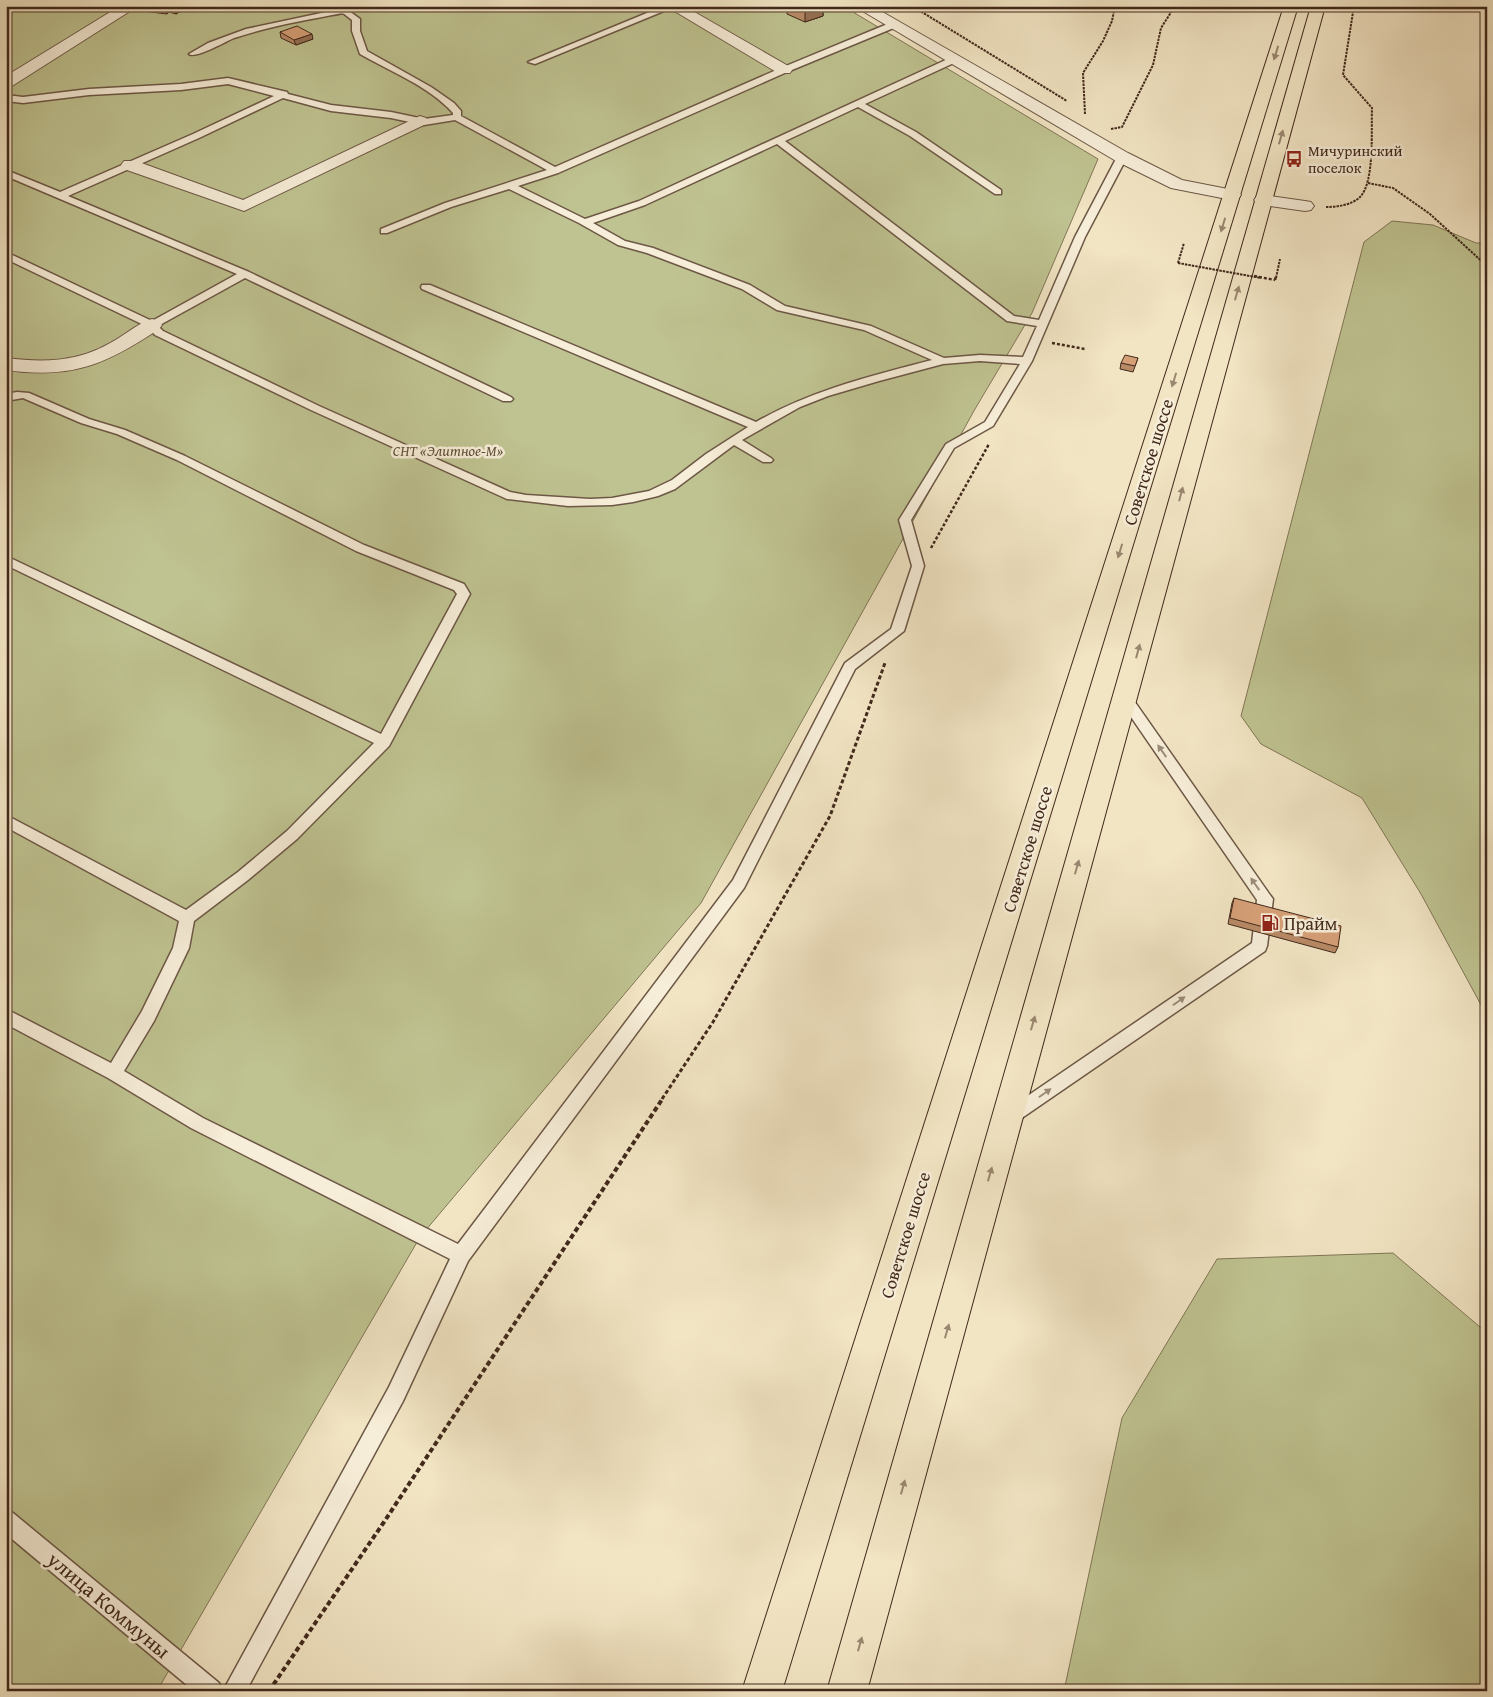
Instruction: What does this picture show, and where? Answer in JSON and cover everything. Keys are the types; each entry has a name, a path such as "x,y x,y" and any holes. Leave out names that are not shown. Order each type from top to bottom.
{"highway":[{"name":"Советское шоссе","path":"762,1691 1291,6"},
{"path":"847,1691 1318,6"},
{"path":"1232,195 1264,200"},
{"path":"755,1691 826,1488"}],"street":[{"path":"6,83 131,6"},
{"path":"672,6 784,70"},
{"path":"861,6 1078,134 1122,157 1177,184 1232,195"},
{"path":"130,165 244,206 420,122"},
{"path":"1264,200 1305,206"},
{"path":"6,364 42,369 65,367 97,358 119,348 152,325"}],"lane":[{"path":"532,62 672,6"},
{"path":"193,54 214,42 259,27 343,8 356,20 356,31 363,52 440,97 454,107 458,113 456,118"},
{"path":"384,231 448,205 511,186 555,170 784,70 893,25"},
{"path":"584,222 642,203 953,60"},
{"path":"6,98 24,100 89,92 181,87 228,80 331,108 392,115 420,122 456,118 471,124 555,170"},
{"path":"62,195 284,94"},
{"path":"859,104 885,116 998,192"},
{"path":"779,141 1011,319 1042,324"},
{"path":"234,1691 396,1394 461,1255 739,884 850,666 897,631 918,566 905,520 950,446 989,424 1027,361 1080,237 1122,157"},
{"path":"6,173 62,195 245,274 507,398"},
{"path":"511,186 584,222 620,244 633,249 649,250 746,287 781,308 866,328 943,361"},
{"path":"6,255 152,325 159,333 315,408 507,495 533,501 574,504 621,500 654,494 672,485 733,440 808,400 869,380 943,361 980,358 1027,361"},
{"path":"152,325 245,274"},
{"path":"426,287 758,427"},
{"path":"6,398 26,395 85,421 121,432 181,458 360,548 459,587 464,594 384,742 292,835 243,876 187,918 181,948 148,1016 114,1073"},
{"path":"733,440 767,460"},
{"path":"6,560 384,742"},
{"path":"1005,1121 1259,946 1265,898 1125,698"},
{"path":"6,820 187,918"},
{"path":"6,1016 114,1073 197,1123 461,1255"},
{"name":"улица Коммуны","path":"6,1520 211,1691"}],"path":[{"path":"912,6 1069,102"},
{"path":"1115,6 1112,21 1103,41 1082,73 1086,112 1078,134 1122,127 1153,65 1161,28 1175,6"},
{"path":"1305,206 1336,207 1360,197 1368,183 1372,108 1343,75 1354,6"},
{"path":"1078,107 1086,112"},
{"path":"1368,183 1393,188 1430,214 1487,266"},
{"path":"1184,243 1178,263 1275,280 1280,259"},
{"path":"1054,344 1085,349"},
{"path":"918,566 935,544 992,440 989,424"},
{"path":"269,1691 384,1522 713,1022 830,816 897,631"}],"green space":[{"name":"СНТ «Элитное-М»","path":"6,6 843,6 1098,159 1032,313 975,409 701,903 420,1237 157,1691 6,1691"},
{"path":"1392,221 1433,225 1476,243 1487,243 1487,1016 1421,894 1362,798 1261,744 1241,716 1364,242"},
{"path":"1393,1253 1487,1333 1487,1691 1064,1691 1122,1418 1217,1259"}],"building":[{"path":"792,6 821,6 805,12"},
{"path":"297,26 312,34 294,40 280,32"},
{"path":"1125,355 1138,358 1135,366 1121,363"},
{"path":"1234,898 1341,926 1338,947 1230,918"}],"place":[{"name":"Мичуринский поселок","path":"1294,159"},
{"name":"Прайм","path":"1270,923"}]}
